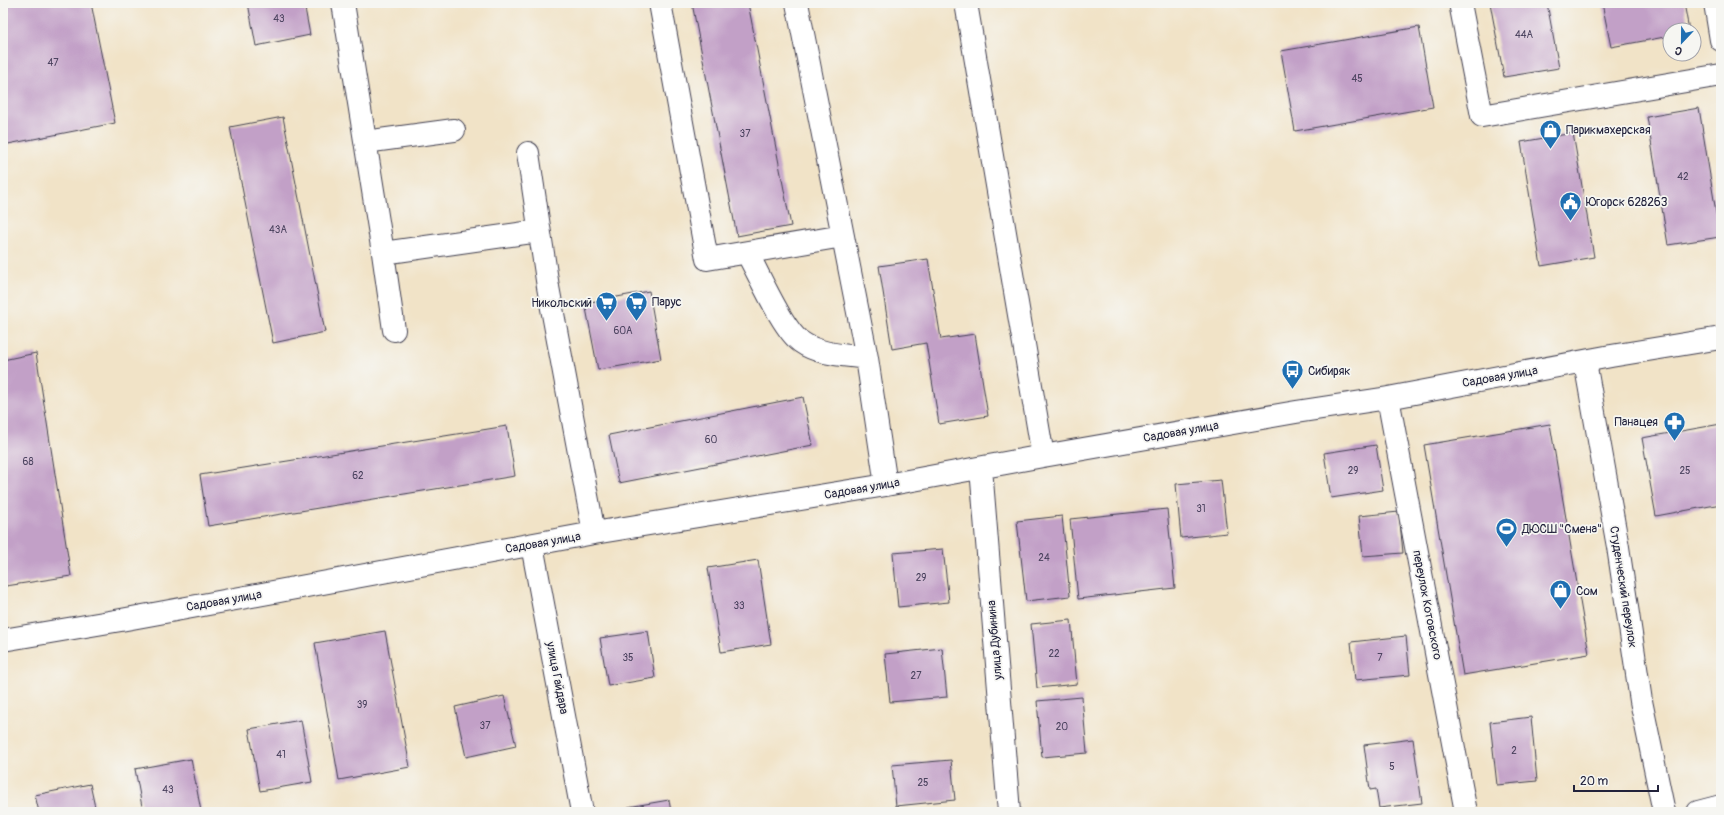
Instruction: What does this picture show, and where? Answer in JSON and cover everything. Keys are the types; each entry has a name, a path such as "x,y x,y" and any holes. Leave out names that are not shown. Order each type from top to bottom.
{"street":[{"path":"343,3 394,330"},
{"path":"660,3 707,259 843,236"},
{"path":"797,3 867,358 886,485"},
{"path":"966,3 1043,456"},
{"path":"1460,3 1482,116 1721,75"},
{"path":"1715,3 1721,40"},
{"path":"365,142 454,130"},
{"path":"528,153 548,287 594,533"},
{"path":"383,253 539,231"},
{"path":"748,253 788,328 801,342 819,351 867,358"},
{"name":"Садовая улица","path":"3,640 121,620 594,533 886,485 1296,412 1388,398 1721,338"},
{"name":"Студенческий переулок","path":"1585,362 1618,547 1641,701 1664,812"},
{"name":"переулок Котовского","path":"1388,398 1466,812"},
{"name":"улица Дубинина","path":"982,468 1009,812"},
{"name":"улица Гайдара","path":"532,545 582,812"},
{"path":"1698,812 1721,806"}],"building":[{"path":"3,3 91,3 115,123 3,145"},
{"path":"248,3 304,3 310,35 256,46"},
{"path":"692,3 748,3 791,226 737,236"},
{"path":"1490,3 1547,3 1559,68 1504,77"},
{"path":"1602,3 1684,3 1688,22 1662,22 1662,37 1611,47"},
{"path":"1419,27 1433,107 1295,131 1281,51"},
{"path":"1699,108 1720,237 1668,245 1647,117"},
{"path":"283,117 325,332 273,343 230,127"},
{"path":"1573,133 1594,257 1541,266 1521,142"},
{"path":"928,259 941,339 975,334 988,416 939,424 926,343 892,349 879,266"},
{"path":"649,291 661,359 598,370 585,303"},
{"path":"36,353 71,576 6,586 3,565 3,360"},
{"path":"803,397 813,445 619,483 609,435"},
{"name":"ДЮСШ \"Смена\"","path":"1550,424 1589,654 1463,675 1424,445"},
{"path":"1721,424 1721,504 1656,516 1642,438"},
{"path":"507,426 515,476 208,526 200,475"},
{"path":"1376,445 1383,490 1331,498 1324,453"},
{"path":"1221,480 1227,533 1181,538 1176,484"},
{"path":"1167,509 1175,588 1078,599 1070,519"},
{"path":"1399,512 1403,553 1363,556 1359,516"},
{"path":"1062,516 1070,596 1026,601 1017,521"},
{"path":"943,549 949,602 898,607 893,553"},
{"path":"758,560 771,644 721,652 708,568"},
{"path":"1071,620 1077,684 1037,688 1031,624"},
{"path":"385,631 410,767 339,780 315,643"},
{"path":"648,631 655,678 608,686 600,638"},
{"path":"1406,636 1410,675 1355,680 1351,642"},
{"path":"942,648 947,697 890,702 885,654"},
{"path":"504,696 516,746 466,757 455,707"},
{"path":"1082,697 1087,753 1042,757 1037,701"},
{"path":"1531,717 1537,781 1497,785 1490,722"},
{"path":"301,720 312,782 260,791 249,729"},
{"path":"1413,739 1422,803 1379,808 1376,789 1370,790 1364,745"},
{"path":"191,759 201,811 143,812 135,769"},
{"path":"951,760 955,800 896,806 892,765"},
{"path":"90,784 96,812 39,812 35,795"},
{"path":"669,800 671,812 629,812 628,807"}],"place":[{"name":"Парикмахерская","path":"1551,150"},
{"name":"Югорск 628263","path":"1571,222"},
{"name":"Никольский","path":"607,322"},
{"name":"Парус","path":"637,322"},
{"name":"Сибиряк","path":"1293,390"},
{"name":"Панацея","path":"1674,442"},
{"name":"ДЮСШ \"Смена\"","path":"1506,548"},
{"name":"Сом","path":"1560,610"}]}
